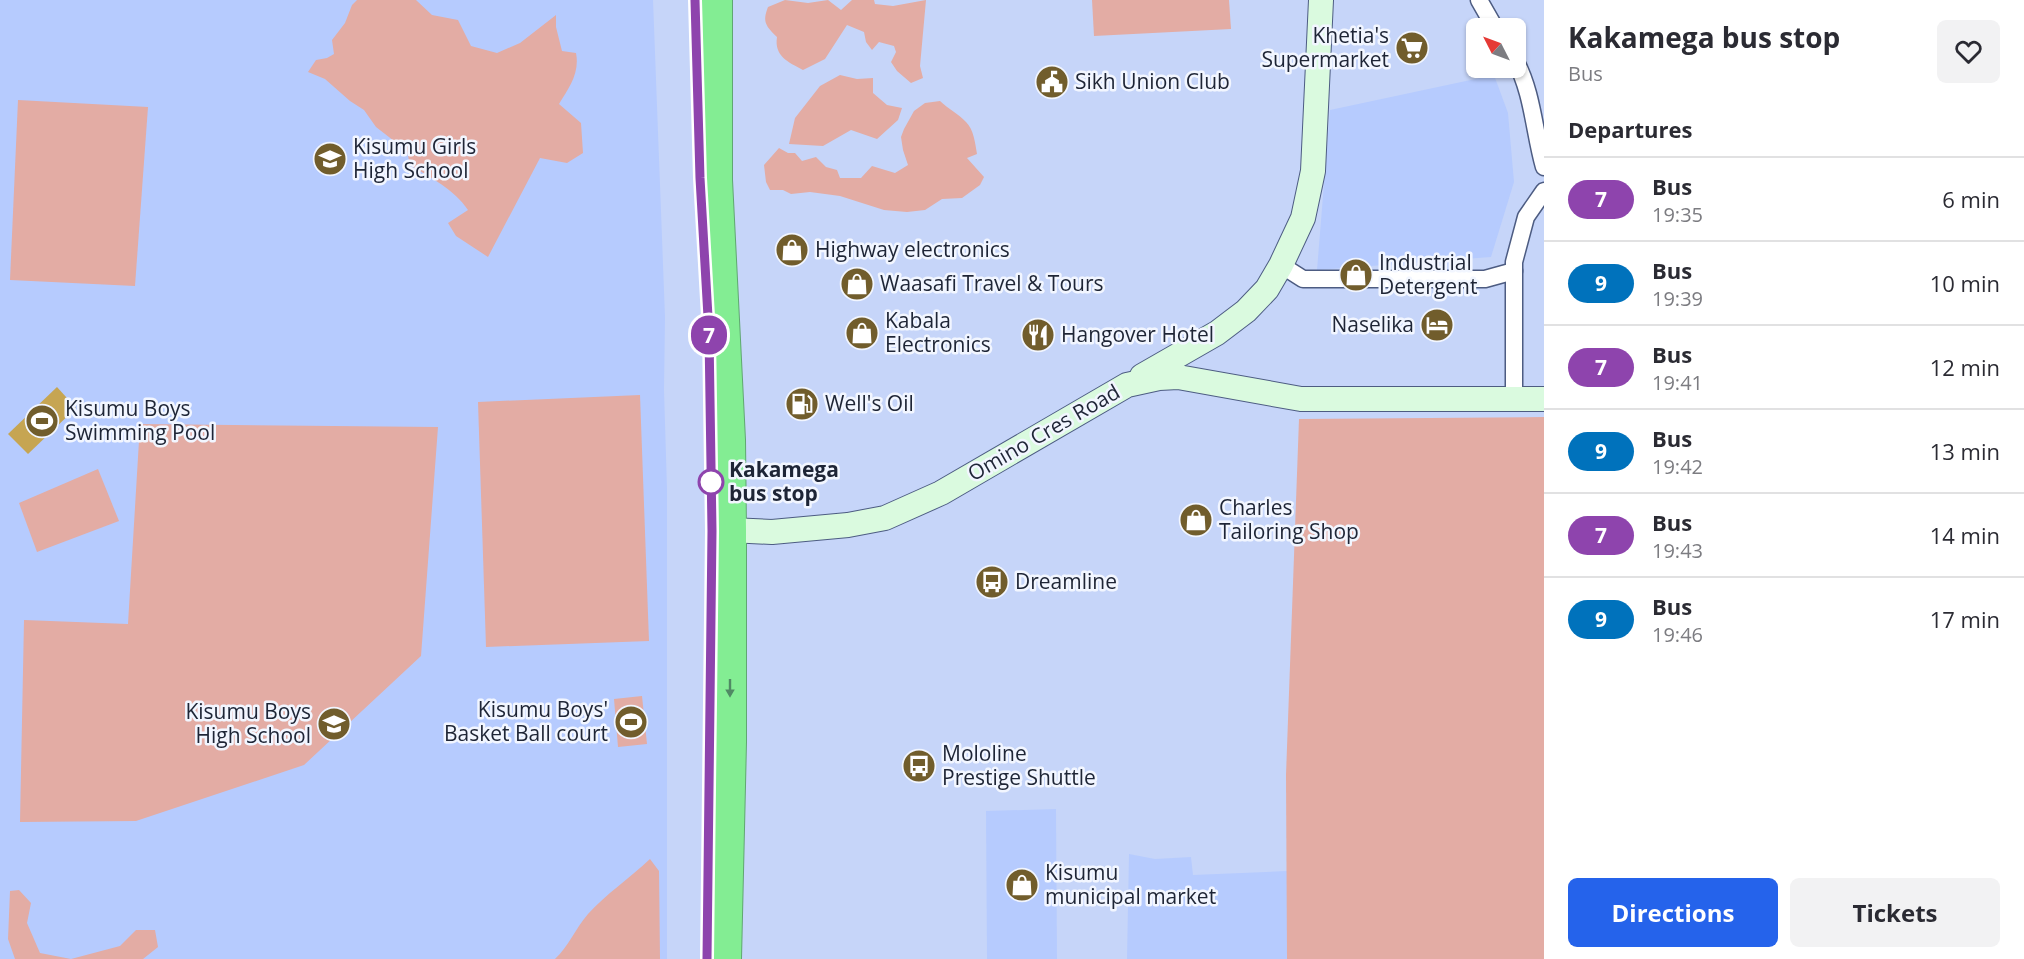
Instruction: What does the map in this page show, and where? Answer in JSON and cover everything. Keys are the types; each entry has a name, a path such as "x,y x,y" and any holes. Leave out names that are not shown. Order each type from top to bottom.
{"highway":[{"path":"695,0 700,178 721,530 719,741 707,959"},
{"path":"716,0 716,180 729,440 721,530"},
{"path":"719,741 725,862 725,959"}],"street":[{"path":"1127,385 1184,353 1246,311 1267,289 1281,266 1303,218 1313,171 1321,0"},
{"path":"1479,0 1489,18"},
{"path":"1524,78 1538,149 1544,167"},
{"path":"1514,400 1514,271 1519,238 1526,217 1544,191"},
{"path":"1281,266 1303,279 1485,279 1514,271"},
{"name":"Omino Cres Road","path":"721,530 772,532 848,525 885,518 941,493 1127,385 1159,378 1178,377 1301,399 1544,399"}],"shaded area":[{"name":"Kisumu Boys High School","path":"0,0 653,0 665,317 667,959 0,959"},
{"path":"357,0 416,0 432,15 458,20 471,46 497,53 520,43 556,15 556,27 562,51 576,53 575,74 559,104 581,123 583,153 567,163 540,158 488,257 456,236 448,223 468,210 456,196 442,184 410,165 407,151 376,127 364,110 325,79 308,72 316,60 334,54 332,40 345,23 352,5"},
{"path":"785,0 808,3 828,0 841,10 852,0 874,0 875,4 893,6 926,0 920,66 923,78 911,83 897,71 891,62 896,52 894,46 879,42 872,50 866,42 864,32 847,25 825,59 803,70 792,64 780,54 777,37 765,20 768,7"},
{"path":"1092,0 1229,0 1231,29 1094,36"},
{"path":"840,75 857,79 873,78 873,93 887,105 902,108 898,120 877,139 851,130 823,146 789,144 795,118 820,86"},
{"path":"1480,78 1495,78 1508,113 1514,182 1491,257 1317,270 1330,110"},
{"path":"18,100 148,107 135,286 10,280"},
{"path":"940,101 969,125 977,154 967,158 984,177 980,185 962,198 942,199 925,210 907,212 884,210 840,196 810,192 791,194 783,190 770,190 766,182 764,165 779,148 788,153 795,153 802,161 816,157 826,167 837,170 840,178 861,178 872,166 895,173 908,165 901,137 914,111 925,103"},
{"name":"Kisumu Boys Swimming Pool","path":"57,387 76,408 28,454 8,434"},
{"path":"640,395 649,641 486,647 478,402"},
{"path":"1544,417 1544,959 1287,959 1286,775 1299,419"},
{"path":"140,424 438,427 421,656 304,765 136,821 20,822 24,620 128,624"},
{"path":"98,469 119,521 37,552 19,503"},
{"name":"Kisumu Boys' Basket Ball court","path":"642,696 647,744 618,747 614,699"},
{"name":"Kisumu municipal market","path":"1056,809 1057,959 987,959 986,811"},
{"path":"1129,854 1155,859 1191,857 1193,875 1287,871 1288,959 1127,959"},
{"path":"650,859 659,871 660,959 555,959 588,914"},
{"path":"19,890 31,903 27,923 40,953 71,959 15,959 8,939 10,891"},
{"path":"136,930 155,930 158,947 143,959 71,959 120,946"}],"bus line":[{"name":"7","path":"695,0 700,178 709,334 712,531 707,959"}],"place":[{"name":"Khetia's Supermarket","path":"1412,48"},
{"name":"Sikh Union Club","path":"1052,82"},
{"name":"Kisumu Girls High School","path":"330,159"},
{"name":"Highway electronics","path":"792,250"},
{"name":"Industrial Detergent","path":"1356,275"},
{"name":"Waasafi Travel & Tours","path":"857,284"},
{"name":"Naselika","path":"1437,325"},
{"name":"Kabala Electronics","path":"862,333"},
{"name":"Hangover Hotel","path":"1038,335"},
{"name":"Well's Oil","path":"802,404"},
{"name":"Kisumu Boys Swimming Pool","path":"42,421"},
{"name":"Kakamega bus stop","path":"711,482"},
{"name":"Charles Tailoring Shop","path":"1196,520"},
{"name":"Dreamline","path":"992,582"},
{"name":"Kisumu Boys' Basket Ball court","path":"631,722"},
{"name":"Kisumu Boys High School","path":"334,724"},
{"name":"Mololine Prestige Shuttle","path":"919,766"},
{"name":"Kisumu municipal market","path":"1022,885"}]}
